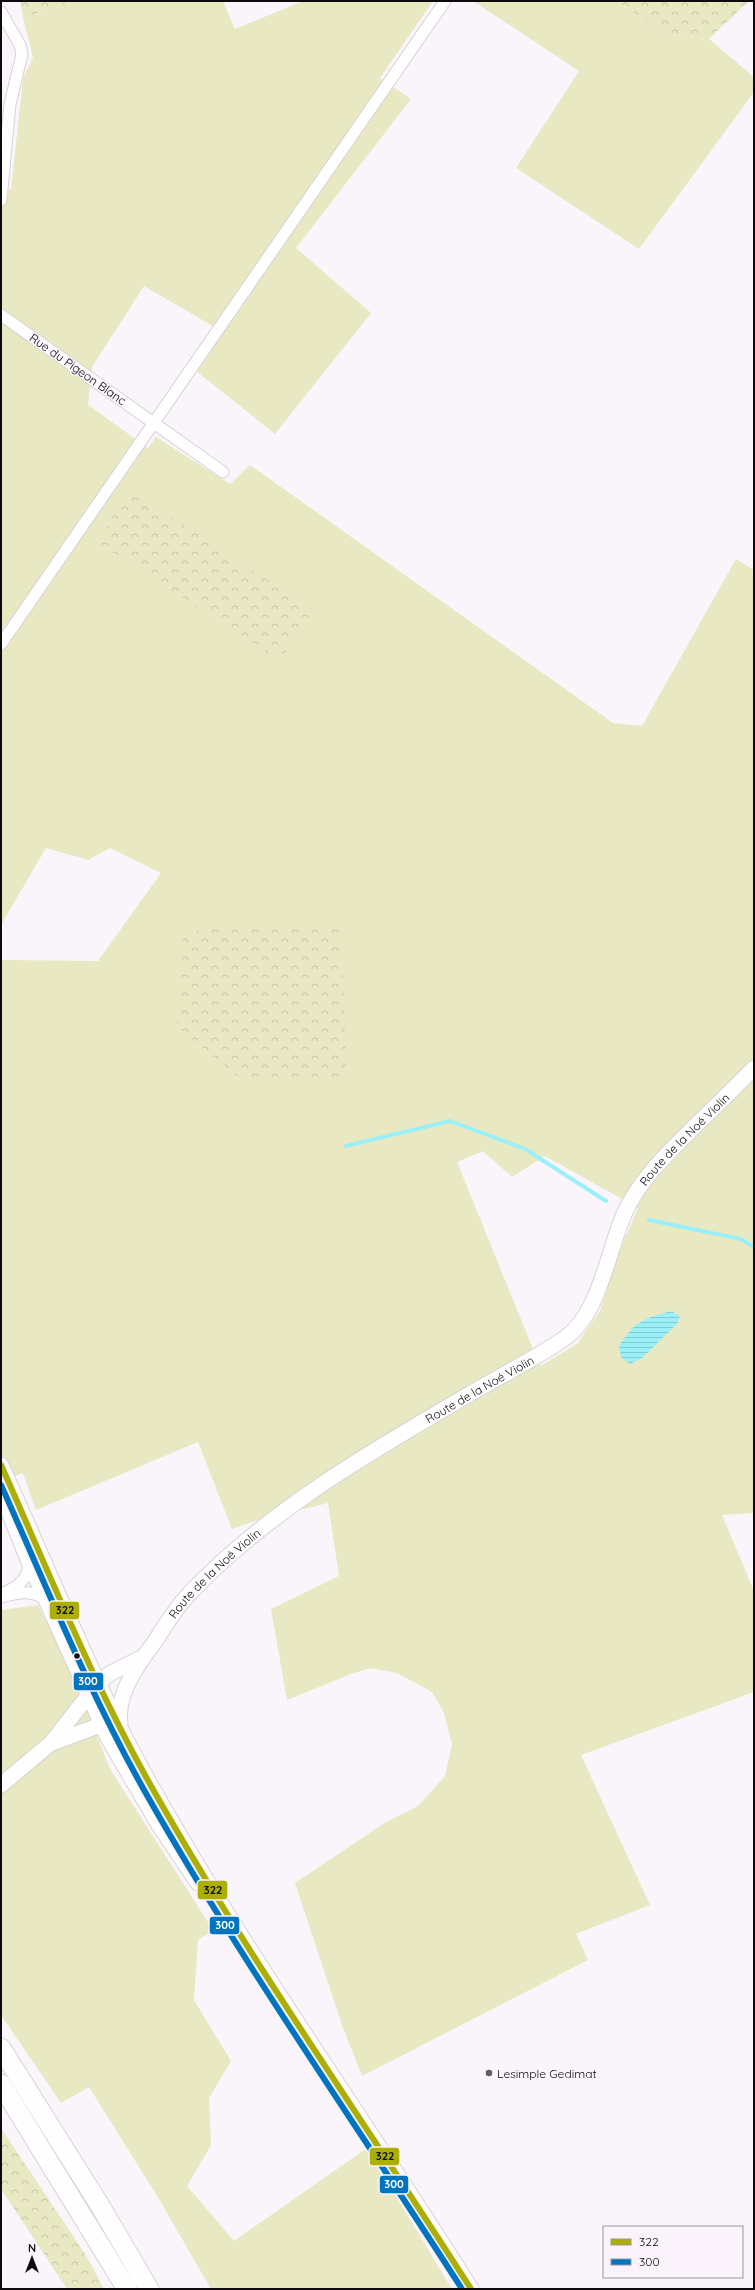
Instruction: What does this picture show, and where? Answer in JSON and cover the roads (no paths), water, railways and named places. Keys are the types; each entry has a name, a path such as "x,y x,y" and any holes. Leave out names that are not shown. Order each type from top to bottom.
{"highway":[{"path":"1,2048 99,2204 149,2289"},
{"path":"1,2084 127,2289"}],"main road":[{"name":"Route de la Noé Violin","path":"121,1730 120,1704 143,1658 189,1594 262,1527 333,1478 447,1407 567,1337 584,1318 596,1294 625,1213 639,1186 658,1163 754,1068"},
{"path":"1,1465 35,1559 43,1591 96,1690"},
{"path":"1,1492 35,1559 96,1690 108,1738 144,1799 189,1870 236,1939 276,1990"},
{"path":"43,1591 81,1656 102,1665 122,1668"},
{"path":"43,1591 57,1609 81,1656 77,1693 70,1729"},
{"name":"Route de la Noé Violin","path":"96,1690 122,1668 143,1658"},
{"name":"Route de la Noé Violin","path":"96,1690 113,1694 130,1682"},
{"name":"Route de la Noé Violin","path":"103,1715 130,1682"},
{"path":"70,1729 96,1690"},
{"path":"1,1785 70,1729 103,1715"},
{"path":"103,1715 121,1730 155,1793 276,1990 471,2289"},
{"path":"103,1715 138,1774 155,1793"},
{"path":"70,1729 108,1738"}],"street":[{"path":"1,644 445,1"},
{"path":"1,12 20,45 22,54 10,104 1,200"},
{"name":"Rue du Pigeon Blanc","path":"1,315 223,472"},
{"path":"20,1589 35,1559"},
{"path":"20,1589 34,1594 43,1591"},
{"path":"1,1596 20,1589 43,1591"}],"water":[{"path":"671,1311 680,1316 677,1324 642,1358 630,1364 621,1357 619,1346 635,1326 653,1316"}],"waterway":[{"path":"346,1146 450,1121 525,1149 606,1201"},
{"path":"649,1220 741,1239 754,1247"}],"place":[{"name":"Lesimple Gedimat","path":"489,2073"}]}
